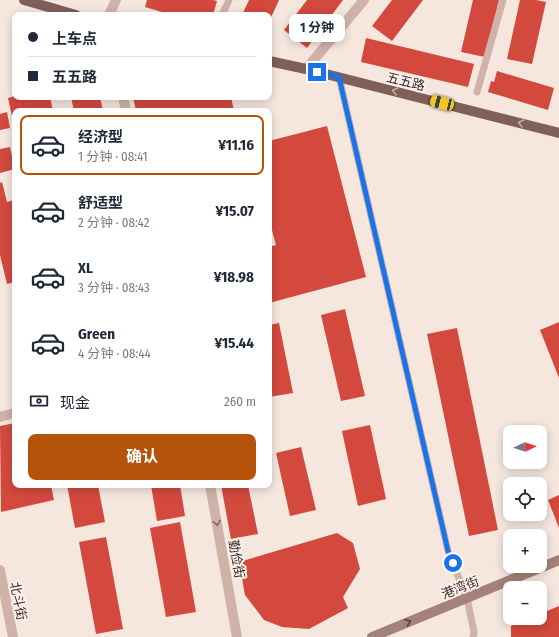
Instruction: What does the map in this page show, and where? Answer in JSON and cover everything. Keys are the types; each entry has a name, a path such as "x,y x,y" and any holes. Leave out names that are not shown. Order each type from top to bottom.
{"main road":[{"path":"24,0 66,12"},
{"name":"五五路","path":"272,62 339,77 559,133"},
{"name":"港湾街","path":"372,637 559,560"}],"street":[{"path":"110,12 116,0"},
{"path":"306,69 364,0"},
{"path":"0,416 12,414"},
{"name":"勤俭街","path":"211,488 237,637"},
{"name":"北斗街","path":"0,570 13,637"}],"lane":[{"path":"223,12 229,0"},
{"path":"477,92 503,0"},
{"path":"339,77 448,551 467,598 474,632 473,637"}],"building":[{"path":"147,0 217,1 214,12 162,12 145,7"},
{"path":"249,0 279,0 272,15 272,12 243,12"},
{"path":"307,0 343,0 307,48 284,30"},
{"path":"392,0 423,0 392,41 372,26"},
{"path":"473,0 499,0 485,57 461,52"},
{"path":"520,0 536,0 546,2 532,64 507,59"},
{"path":"366,38 474,64 468,87 361,62"},
{"path":"497,71 554,88 548,110 488,92 491,81 494,82"},
{"path":"12,97 12,100 51,100 52,108 12,108 12,117 8,98"},
{"path":"72,100 101,100 102,108 73,108"},
{"path":"134,100 232,100 233,108 135,108"},
{"path":"7,112 10,128 0,130 0,114"},
{"path":"327,126 366,277 272,302 272,246 276,245 272,230 272,140"},
{"path":"10,147 12,156 12,170 0,173 0,149"},
{"path":"2,182 7,202 12,201 12,283 7,284 0,255 0,183"},
{"path":"345,309 365,396 341,401 321,315"},
{"path":"559,322 559,378 540,330"},
{"path":"279,323 293,393 272,396 272,324"},
{"path":"457,328 498,530 469,536 427,334"},
{"path":"12,424 12,488 52,488 54,500 1,512 0,426"},
{"path":"370,425 386,499 358,506 342,431"},
{"path":"301,447 316,510 290,516 276,453"},
{"path":"68,488 99,488 105,522 75,528"},
{"path":"152,488 180,488 185,516 157,521"},
{"path":"222,488 249,488 258,534 231,539"},
{"path":"559,495 559,528 548,500"},
{"path":"180,522 196,612 166,617 150,528"},
{"path":"337,533 353,543 360,569 343,597 348,608 309,629 282,627 264,620 245,595 239,562"},
{"path":"106,537 123,629 96,634 79,542"},
{"path":"559,606 559,637 511,637 511,626 513,625 547,625 547,611"}],"route":[{"path":"317,72 339,77 448,551 453,563"}]}
